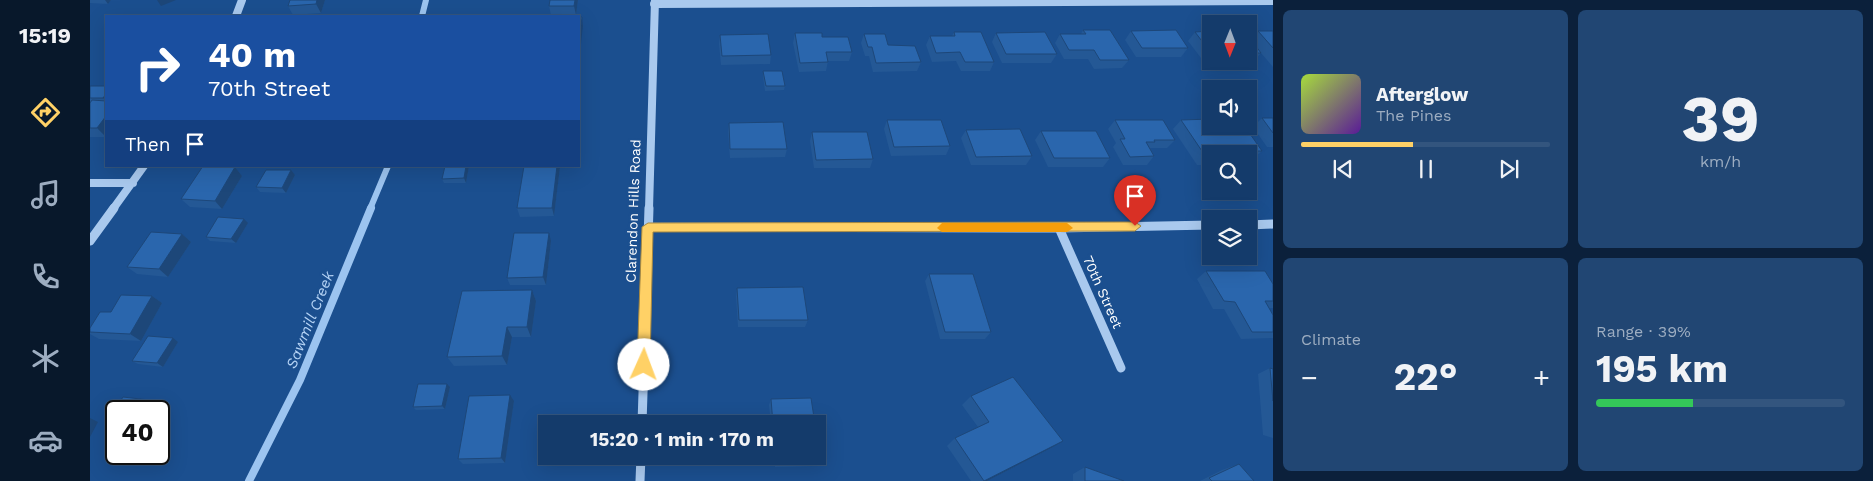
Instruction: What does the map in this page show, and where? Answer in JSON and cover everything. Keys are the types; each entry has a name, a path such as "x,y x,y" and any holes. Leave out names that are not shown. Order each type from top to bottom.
{"street":[{"path":"236,15 242,0"},
{"path":"654,2 1273,1"},
{"name":"Clarendon Hills Road","path":"642,415 654,2"},
{"path":"90,241 143,167"},
{"path":"90,183 133,183"},
{"path":"1257,225 1273,224"},
{"path":"648,227 1059,228 1202,225"},
{"name":"70th Street","path":"1059,228 1121,368"},
{"path":"640,481 641,465"}],"building":[{"path":"290,0 317,0 316,4 288,6"},
{"path":"550,0 575,0 574,6 549,6"},
{"path":"580,17 582,17 580,34"},
{"path":"1083,30 1110,30 1129,60 1100,60 1094,50 1069,50 1060,34 1086,34"},
{"path":"1176,30 1188,48 1142,48 1131,31"},
{"path":"1258,31 1273,31 1273,48"},
{"path":"954,32 981,32 994,62 965,62 960,52 936,53 930,36 955,36"},
{"path":"1045,32 1057,54 1006,54 996,33"},
{"path":"1195,32 1202,32 1202,41"},
{"path":"795,33 822,33 822,37 848,37 852,52 826,52 828,62 800,63"},
{"path":"768,34 771,55 722,56 720,35"},
{"path":"864,34 885,34 888,45 915,46 921,62 876,63 872,47 868,47"},
{"path":"763,71 782,71 785,86 766,86"},
{"path":"90,86 105,86 105,95 103,98 90,98"},
{"path":"92,100 105,101 105,117 97,128 90,128 90,103"},
{"path":"1262,118 1273,118 1273,133"},
{"path":"1202,119 1202,135 1251,135 1262,151 1257,151 1257,145 1202,145 1202,151 1181,120"},
{"path":"887,120 941,120 950,146 894,147"},
{"path":"1115,120 1163,120 1175,140 1146,142 1154,156 1130,157 1120,139 1125,139"},
{"path":"783,122 787,149 730,149 729,123"},
{"path":"1020,129 1032,156 976,157 966,130"},
{"path":"1041,131 1096,131 1110,158 1054,158"},
{"path":"812,132 867,132 873,159 816,160"},
{"path":"202,167 235,167 215,201 181,199"},
{"path":"445,167 466,167 464,178 442,179"},
{"path":"524,167 557,167 552,208 517,208"},
{"path":"266,170 291,170 282,188 256,187"},
{"path":"218,217 244,219 231,239 206,237"},
{"path":"151,232 182,234 159,269 127,267"},
{"path":"514,233 549,233 543,277 507,278"},
{"path":"1206,271 1265,271 1273,284 1273,301 1265,301 1273,315 1273,332 1252,332 1235,302 1224,301"},
{"path":"929,274 973,274 991,332 945,332"},
{"path":"803,287 808,320 739,320 737,288"},
{"path":"532,290 527,327 507,327 502,356 447,357 462,291"},
{"path":"121,295 152,296 130,334 90,332 90,328 100,312 111,312"},
{"path":"148,336 173,338 157,363 132,361"},
{"path":"1270,368 1273,369 1273,401"},
{"path":"1013,377 1063,441 984,481 955,438 989,422 971,396"},
{"path":"418,384 447,384 442,406 413,407"},
{"path":"510,395 501,458 458,459 469,396"},
{"path":"123,397 149,400 121,400"},
{"path":"811,398 814,415 772,415 771,399"},
{"path":"1239,464 1254,481 1212,481 1209,478"},
{"path":"1085,467 1124,481 1085,481"}],"waterway":[{"name":"Sawmill Creek","path":"422,15 426,0"},
{"name":"Sawmill Creek","path":"370,209 388,167"},
{"name":"Sawmill Creek","path":"249,481 300,380 371,208"}],"slow traffic":[{"path":"942,228 1067,228"}],"route":[{"path":"644,365 648,227 1059,228 1135,226"}]}
